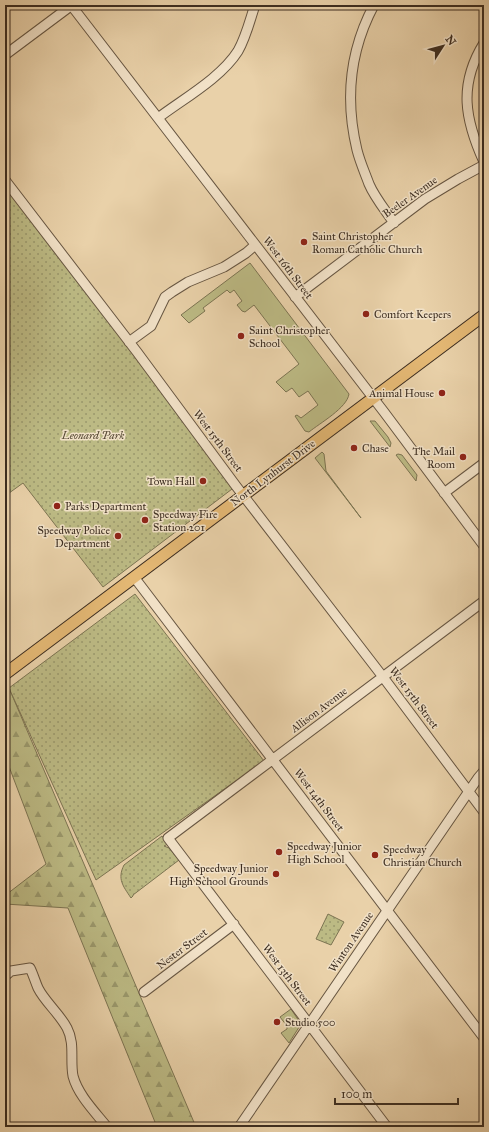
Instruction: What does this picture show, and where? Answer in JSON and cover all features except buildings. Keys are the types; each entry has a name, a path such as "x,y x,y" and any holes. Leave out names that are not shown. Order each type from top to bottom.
{"main road":[{"name":"North Lynhurst Drive","path":"5,674 484,315"}],"street":[{"path":"5,55 72,5"},
{"name":"West 16th Street","path":"72,5 484,546"},
{"path":"158,118 216,75 228,64 238,51 243,41 256,5"},
{"path":"374,5 362,31 351,76 351,114 354,136 362,166 372,188 394,223"},
{"path":"484,43 470,72 466,102 470,129 484,162"},
{"name":"Beeler Avenue","path":"295,297 441,189 484,165"},
{"name":"West 15th Street","path":"5,180 484,812"},
{"path":"129,342 151,326 165,297 188,282 224,267 246,253 255,245"},
{"path":"444,493 484,463"},
{"name":"West 14th Street","path":"134,577 484,1038"},
{"name":"Allison Avenue","path":"168,838 484,601"},
{"name":"Winton Avenue","path":"239,1127 484,771"},
{"name":"West 13th Street","path":"168,838 387,1127"},
{"name":"Nester Street","path":"144,992 234,924"},
{"path":"5,976 11,971 30,968 38,989 69,1032 72,1044 73,1071 77,1086 84,1098 107,1127"}],"green space":[{"name":"Leonard Park","path":"5,180 236,486 103,587 23,483 5,496"},
{"path":"250,263 349,394 343,405 338,410 309,432 305,431 295,416 297,415 301,418 318,405 308,391 299,397 292,388 286,392 276,382 299,364 254,305 245,312 242,311 237,305 242,301 234,290 230,293 227,290 203,308 205,311 189,323 181,315"},
{"path":"370,421 375,421 388,437 391,443 390,447"},
{"path":"322,452 324,454 326,471 361,518 315,458"},
{"path":"396,455 402,455 417,475 416,481"},
{"path":"135,594 264,761 96,880 9,688"},
{"path":"9,688 196,1127 157,1127 68,908 5,904 7,894 46,864 5,756 5,690"},
{"path":"162,836 168,844 164,846 169,848 179,860 131,898 123,886 121,878 124,865"},
{"path":"328,914 344,922 331,945 316,939"},
{"path":"291,1009 301,1024 289,1043 281,1033 287,1029 287,1026 280,1017"}],"place":[{"name":"Saint Christopher Roman Catholic Church","path":"304,242"},
{"name":"Comfort Keepers","path":"366,314"},
{"name":"Saint Christopher School","path":"241,336"},
{"name":"Animal House","path":"442,393"},
{"name":"Chase","path":"354,448"},
{"name":"The Mail Room","path":"463,457"},
{"name":"Town Hall","path":"203,481"},
{"name":"Parks Department","path":"57,506"},
{"name":"Speedway Fire Station 201","path":"145,520"},
{"name":"Speedway Police Department","path":"118,536"},
{"name":"Speedway Junior High School","path":"279,852"},
{"name":"Speedway Christian Church","path":"375,855"},
{"name":"Speedway Junior High School Grounds","path":"276,874"},
{"name":"Studio 500","path":"277,1022"}]}
